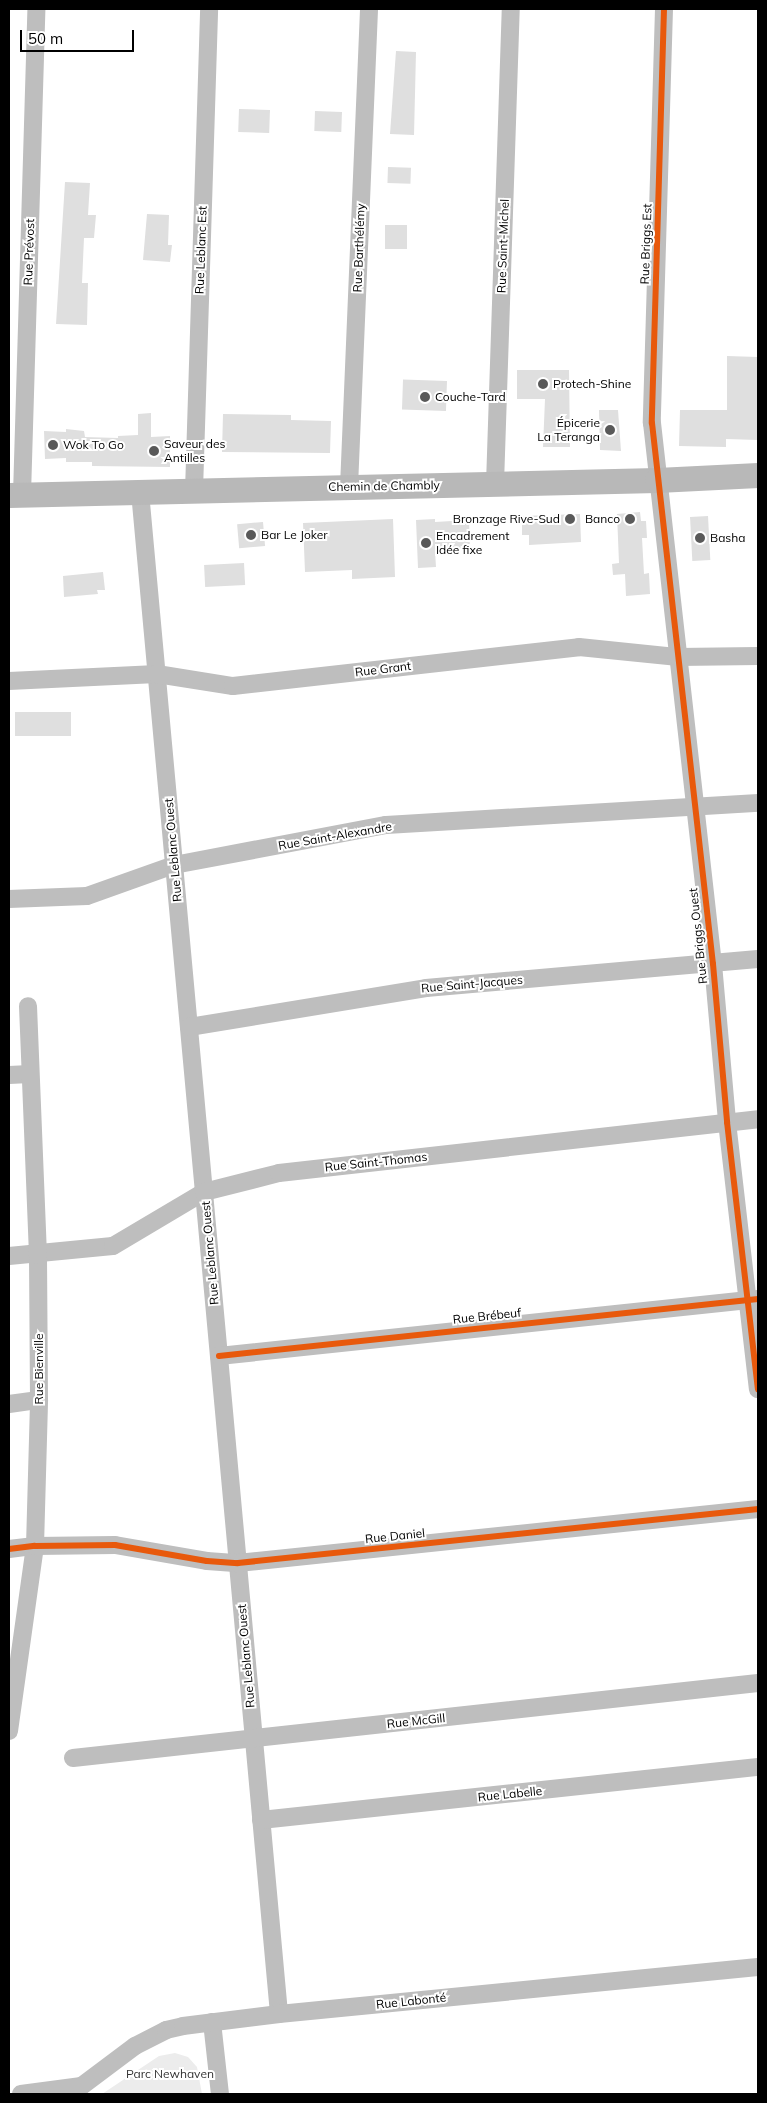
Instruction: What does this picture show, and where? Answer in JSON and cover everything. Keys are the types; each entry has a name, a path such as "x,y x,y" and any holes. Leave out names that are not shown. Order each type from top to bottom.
{"main road":[{"name":"Chemin de Chambly","path":"15,495 657,480 758,475"}],"street":[{"name":"Rue Prévost","path":"15,495 36,9"},
{"name":"Rue Leblanc Est","path":"194,491 209,9"},
{"name":"Rue Barthélémy","path":"349,487 369,9"},
{"name":"Rue Saint-Michel","path":"495,484 511,9"},
{"name":"Rue Briggs Est","path":"657,480 652,423 664,9"},
{"name":"Rue Briggs Ouest","path":"657,480 713,964 727,1122 753,1300 758,1389"},
{"name":"Rue Leblanc Ouest","path":"140,492 278,2014"},
{"name":"Rue Grant","path":"9,681 157,674 233,686 579,647 678,657 758,656"},
{"name":"Rue Saint-Alexandre","path":"9,899 87,896 174,865 386,825 694,809 758,803"},
{"name":"Rue Saint-Jacques","path":"189,1027 426,988 758,959"},
{"name":"Rue Bienville","path":"9,1731 36,1546 39,1400 38,1255 28,1006"},
{"path":"9,1075 30,1074"},
{"name":"Rue Saint-Thomas","path":"9,1256 38,1255 113,1246 204,1192 279,1173 758,1119"},
{"name":"Rue Brébeuf","path":"219,1356 753,1300"},
{"path":"9,1404 39,1400"},
{"name":"Rue Daniel","path":"9,1549 36,1546 115,1545 207,1562 238,1564 758,1509"},
{"name":"Rue McGill","path":"73,1758 758,1683"},
{"name":"Rue Labelle","path":"261,1820 758,1767"},
{"name":"Rue Labonté","path":"76,2090 134,2046 166,2030 278,2014 758,1967"},
{"path":"212,2022 220,2094"},
{"path":"21,2094 76,2090"}],"green space":[{"name":"Parc Newhaven","path":"175,2053 188,2057 197,2067 202,2094 102,2094 159,2056"}],"building":[{"path":"396,51 416,52 414,135 390,134"},
{"path":"239,109 270,110 269,133 238,132"},
{"path":"315,111 342,112 341,132 314,131"},
{"path":"388,167 411,168 410,184 387,183"},
{"path":"65,182 90,183 88,215 96,215 94,238 84,238 82,283 88,283 87,325 56,324"},
{"path":"147,214 169,215 168,245 172,245 170,262 143,260"},
{"path":"385,225 407,225 407,249 385,249"},
{"path":"727,356 758,357 758,440 726,439 726,447 679,446 680,410 727,410"},
{"path":"517,370 569,370 570,447 543,447 545,399 517,399"},
{"name":"Couche-Tard","path":"403,379 447,381 446,411 402,409"},
{"name":"Épicerie La Teranga","path":"599,410 618,410 621,451 600,450"},
{"path":"151,413 151,437 170,436 170,467 92,466 92,462 66,462 66,458 45,459 44,431 66,432 66,429 84,431 85,437 118,438 118,436 138,435 138,414"},
{"path":"223,414 291,415 291,420 331,421 330,453 222,452"},
{"path":"640,512 641,521 646,521 647,538 642,538 644,574 649,573 650,594 626,596 625,574 613,575 612,564 619,563 617,514"},
{"path":"580,514 581,542 529,545 529,535 522,535 522,516"},
{"name":"Basha","path":"708,516 710,560 692,561 690,517"},
{"path":"393,519 395,577 352,579 352,570 305,572 303,523"},
{"path":"435,519 435,522 469,520 470,549 435,551 436,567 418,568 416,520"},
{"name":"Bar Le Joker","path":"263,522 265,546 239,548 237,524"},
{"path":"244,563 245,585 205,587 204,565"},
{"path":"103,572 105,590 97,590 98,594 64,597 63,576"},
{"path":"15,712 71,712 71,736 15,736"}],"cycle path":[{"path":"664,9 652,423 713,964 727,1122 758,1389"},
{"path":"219,1356 758,1299"},
{"path":"9,1549 35,1546 115,1545 207,1561 238,1563 758,1509"}],"place":[{"name":"Protech-Shine","path":"543,384"},
{"name":"Couche-Tard","path":"425,397"},
{"name":"Épicerie La Teranga","path":"610,430"},
{"name":"Wok To Go","path":"53,445"},
{"name":"Saveur des Antilles","path":"154,451"},
{"name":"Bronzage Rive-Sud","path":"570,519"},
{"name":"Banco","path":"630,519"},
{"name":"Bar Le Joker","path":"251,535"},
{"name":"Basha","path":"700,538"},
{"name":"Encadrement Idée fixe","path":"426,543"}]}
